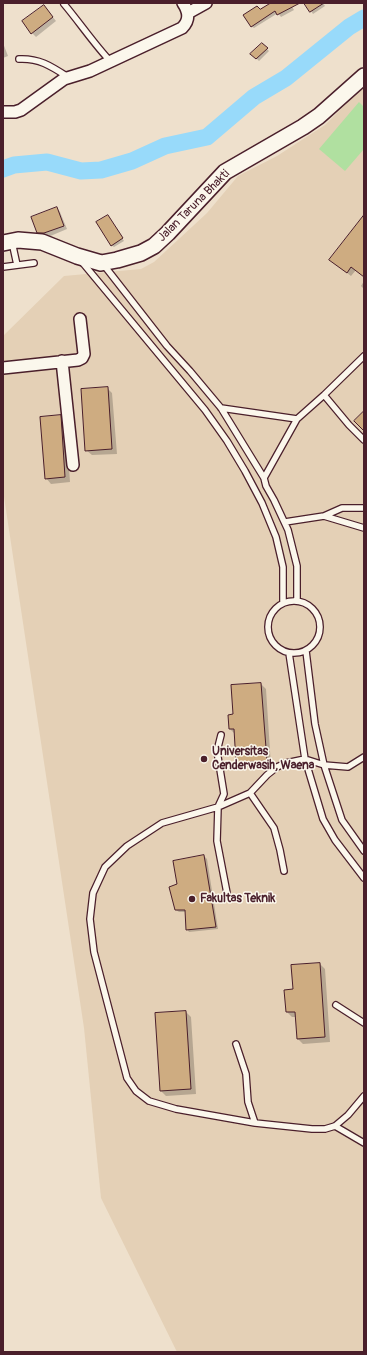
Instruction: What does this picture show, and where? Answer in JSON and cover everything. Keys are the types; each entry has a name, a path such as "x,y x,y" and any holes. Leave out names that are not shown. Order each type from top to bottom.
{"street":[{"path":"3,112 15,112 21,110 57,83 69,77 90,71 111,62 182,28 188,19 185,8 206,3"},
{"name":"Jalan Taruna Bhakti","path":"7,242 18,240 42,242 77,256 101,263 130,257 154,246 226,172 314,119 336,102 364,76"},
{"path":"3,368 78,360 82,358 84,354 80,319"},
{"path":"62,361 73,465"}],"lane":[{"path":"64,4 79,21 100,51 111,62"},
{"path":"19,59 31,59 47,64 69,77"},
{"path":"7,242 17,265"},
{"path":"77,256 205,410 227,441 245,471 262,503 276,537 283,567 283,603"},
{"path":"3,267 34,263"},
{"path":"101,263 167,346 190,371 220,408 264,478 266,486 288,530 297,566 297,600"},
{"path":"264,478 297,420 364,356"},
{"path":"324,395 349,425 364,440"},
{"path":"220,408 297,420"},
{"path":"284,522 324,516 342,508 364,508"},
{"path":"324,516 364,528"},
{"path":"290,600 297,600 310,605 319,616 321,629 316,642 306,651 289,653 277,646 269,634 268,625 270,616 275,608 283,603 290,600"},
{"path":"306,651 315,724 324,765 342,820 364,851"},
{"path":"289,653 305,759 323,819 335,840 364,878"},
{"path":"221,735 217,751 224,794 218,807 217,842 227,893"},
{"path":"364,757 348,767 324,765 305,759 286,763 277,767 267,775 250,793 218,807 162,823 127,846 105,867 93,893 90,919 94,952 126,1078 136,1091 149,1101 176,1109 255,1123 325,1129 335,1126 348,1115 364,1096"},
{"path":"250,793 274,828 284,871"},
{"path":"336,1005 364,1023"},
{"path":"236,1044 246,1074 248,1102 255,1123"},
{"path":"335,1126 364,1143"}],"shaded area":[{"name":"Universitas Cenderwasih, Waena","path":"364,86 364,1352 177,1352 101,1198 84,1028 3,490 3,336 64,276 141,269 154,262 207,213 238,176 277,156 325,125"}],"green space":[{"path":"359,102 364,107 364,149 345,171 319,149"}],"building":[{"path":"271,3 300,3 277,15 275,11 251,27 243,15 257,6 260,9"},
{"path":"304,3 324,3 310,12"},
{"path":"44,5 53,17 31,34 22,21"},
{"path":"262,43 268,48 256,59 250,54"},
{"path":"57,207 64,226 44,233 37,233 31,217"},
{"path":"108,215 123,238 111,246 96,222"},
{"path":"364,215 364,277 351,267 347,273 329,260"},
{"path":"108,387 112,449 85,451 81,389"},
{"path":"364,411 364,431 354,421"},
{"path":"61,415 65,477 45,479 40,417"},
{"path":"261,683 267,761 236,763 234,729 229,729 228,715 233,714 231,685"},
{"name":"Fakultas Teknik","path":"204,855 216,927 186,930 185,910 175,910 169,887 177,884 173,861"},
{"path":"320,963 325,1037 297,1039 295,1012 286,1012 284,990 293,989 291,965"},
{"path":"186,1011 191,1089 160,1091 155,1013"}],"waterway":[{"path":"3,169 14,165 47,162 81,171 101,170 132,161 165,146 207,137 254,97 286,78 349,27 364,18"}],"place":[{"name":"Universitas Cenderwasih, Waena","path":"204,759"},
{"name":"Fakultas Teknik","path":"192,899"}]}
